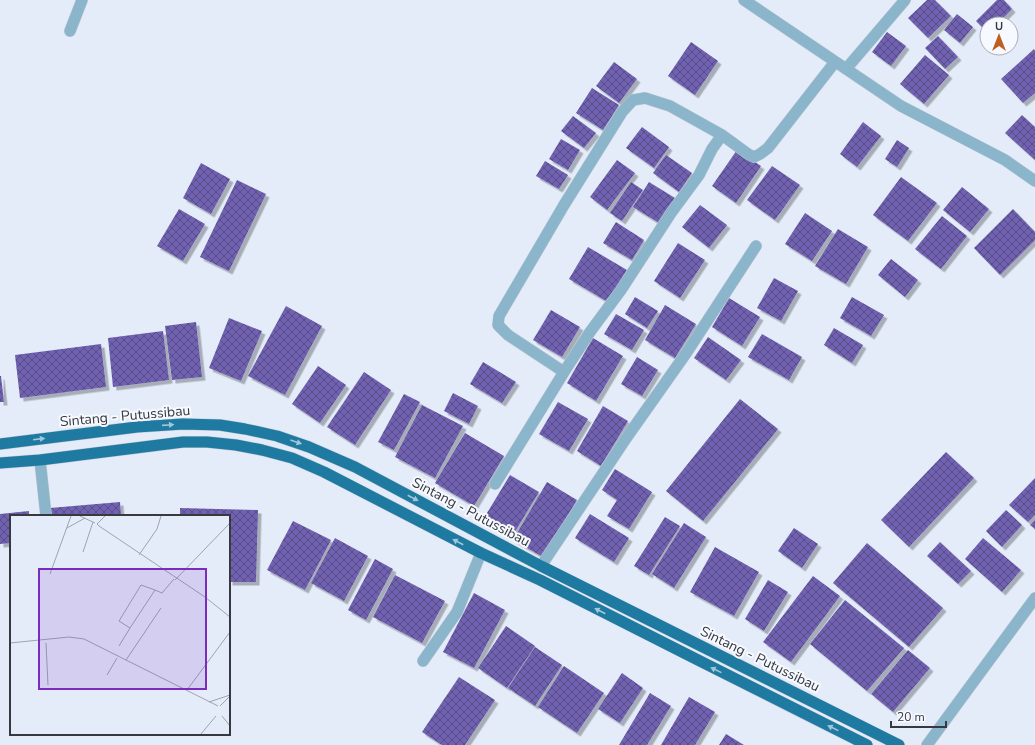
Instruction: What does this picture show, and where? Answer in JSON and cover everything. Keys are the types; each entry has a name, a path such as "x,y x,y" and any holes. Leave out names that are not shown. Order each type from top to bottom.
{"highway":[{"name":"Sintang - Putussibau","path":"0,444 183,424 220,425 277,436 309,447 355,467 541,566 899,745"},
{"name":"Sintang - Putussibau","path":"0,463 40,460 183,442 207,442 262,450 292,458 324,472 481,554 540,580 696,660 868,745"}],"street":[{"path":"70,31 82,0"},
{"path":"744,0 902,106 1005,160 1035,181"},
{"path":"846,69 905,0"},
{"path":"564,372 508,335 498,325 499,316 564,204 622,112 633,100 645,98 670,106 722,135 748,154 754,156 760,154 768,148 836,62"},
{"path":"495,484 590,332 621,290 671,213 699,175 712,149 722,135"},
{"path":"541,566 627,437 687,352 756,246"},
{"path":"40,460 46,515"},
{"path":"423,661 456,612 481,554"},
{"path":"927,745 1035,598"}],"building":[{"path":"927,0 935,0 951,16 928,38 908,18"},
{"path":"997,0 1004,0 1012,9 1005,16 981,16"},
{"path":"957,14 973,27 960,43 944,30"},
{"path":"887,32 906,46 891,66 872,52"},
{"path":"938,36 958,57 945,69 925,48"},
{"path":"691,42 718,61 695,95 668,76"},
{"path":"1034,49 1035,93 1023,103 1001,79"},
{"path":"925,55 949,75 924,104 900,84"},
{"path":"614,62 637,79 619,103 596,86"},
{"path":"592,88 619,105 603,130 576,113"},
{"path":"1022,115 1035,127 1035,160 1005,133"},
{"path":"573,116 596,133 584,148 561,131"},
{"path":"863,122 881,136 857,167 840,154"},
{"path":"642,127 669,147 654,168 626,148"},
{"path":"561,139 580,150 568,170 549,159"},
{"path":"897,140 909,148 897,167 885,159"},
{"path":"737,150 761,166 736,203 712,186"},
{"path":"666,155 692,173 679,192 653,173"},
{"path":"617,160 635,173 607,210 590,197"},
{"path":"545,161 568,175 559,189 536,176"},
{"path":"201,163 230,179 211,214 183,198"},
{"path":"772,166 800,185 775,220 747,200"},
{"path":"901,177 937,203 908,241 873,215"},
{"path":"237,180 266,194 229,271 200,257"},
{"path":"631,182 643,190 622,221 610,213"},
{"path":"649,182 675,198 659,223 633,207"},
{"path":"962,187 989,209 970,232 943,210"},
{"path":"700,205 727,225 709,248 682,227"},
{"path":"179,209 205,224 183,261 157,246"},
{"path":"1013,209 1035,232 1035,240 1000,275 974,248"},
{"path":"805,213 832,231 812,261 785,244"},
{"path":"942,216 967,236 941,269 915,249"},
{"path":"616,222 644,240 632,260 603,243"},
{"path":"838,229 868,247 846,284 815,266"},
{"path":"678,243 705,260 680,298 654,281"},
{"path":"588,247 627,270 608,302 569,279"},
{"path":"891,259 918,280 905,297 878,275"},
{"path":"774,278 798,291 781,321 757,308"},
{"path":"635,297 658,311 647,328 625,314"},
{"path":"852,297 884,315 871,336 840,318"},
{"path":"729,298 760,317 742,346 712,327"},
{"path":"665,305 696,324 675,358 645,340"},
{"path":"286,306 322,326 285,395 248,376"},
{"path":"551,310 580,327 562,357 533,340"},
{"path":"616,314 644,330 632,350 604,334"},
{"path":"229,318 262,331 241,381 209,368"},
{"path":"196,322 202,377 172,380 165,326"},
{"path":"834,328 863,345 852,363 824,345"},
{"path":"163,331 169,380 113,387 108,338"},
{"path":"762,334 802,357 789,380 748,357"},
{"path":"708,337 741,360 726,380 694,358"},
{"path":"593,338 623,356 596,401 567,383"},
{"path":"101,344 106,387 20,398 15,355"},
{"path":"637,357 658,370 642,396 621,384"},
{"path":"483,362 516,382 502,403 470,384"},
{"path":"318,366 346,385 320,423 292,404"},
{"path":"364,372 391,390 355,445 327,427"},
{"path":"1,376 4,402 0,402"},
{"path":"453,393 478,406 469,424 444,411"},
{"path":"404,394 420,402 394,450 378,442"},
{"path":"740,399 778,429 703,521 666,491"},
{"path":"558,402 588,419 569,451 539,434"},
{"path":"422,405 463,426 435,478 395,457"},
{"path":"603,406 628,421 601,466 577,451"},
{"path":"465,433 504,456 474,506 435,483"},
{"path":"946,452 974,478 909,547 881,520"},
{"path":"615,469 652,492 629,529 607,516 617,500 602,490"},
{"path":"510,475 539,492 513,535 484,518"},
{"path":"1035,478 1035,515 1028,522 1009,505"},
{"path":"547,482 577,500 543,557 513,540"},
{"path":"120,502 121,515 50,515 50,508"},
{"path":"180,508 258,510 256,582 230,582 230,515 180,515"},
{"path":"1006,510 1022,525 1002,547 986,531"},
{"path":"29,511 29,515 10,515 10,543 0,544 0,514"},
{"path":"590,514 629,538 614,562 575,538"},
{"path":"665,517 680,526 649,575 634,566"},
{"path":"1035,520 1035,529 1030,525"},
{"path":"293,521 331,540 305,590 267,570"},
{"path":"684,523 706,537 674,588 652,574"},
{"path":"794,528 818,544 802,568 778,551"},
{"path":"335,538 368,556 344,601 311,583"},
{"path":"983,538 1021,570 1002,592 965,559"},
{"path":"940,542 971,571 958,584 927,556"},
{"path":"867,543 943,608 909,647 833,583"},
{"path":"715,547 759,572 734,616 690,592"},
{"path":"375,559 393,569 366,620 348,610"},
{"path":"395,575 445,601 422,643 373,617"},
{"path":"813,576 840,596 791,662 763,642"},
{"path":"768,580 788,592 764,631 745,619"},
{"path":"474,593 505,610 474,668 443,652"},
{"path":"845,600 904,648 867,691 810,644"},
{"path":"506,626 535,646 507,688 478,668"},
{"path":"535,647 562,665 535,706 508,688"},
{"path":"908,650 930,668 893,712 871,694"},
{"path":"564,666 604,693 577,733 538,707"},
{"path":"622,673 643,688 620,723 598,709"},
{"path":"459,677 495,700 465,745 442,745 422,732"},
{"path":"650,693 671,706 647,745 619,745"},
{"path":"689,697 715,712 695,745 661,745"},
{"path":"726,734 744,745 719,745"}]}
